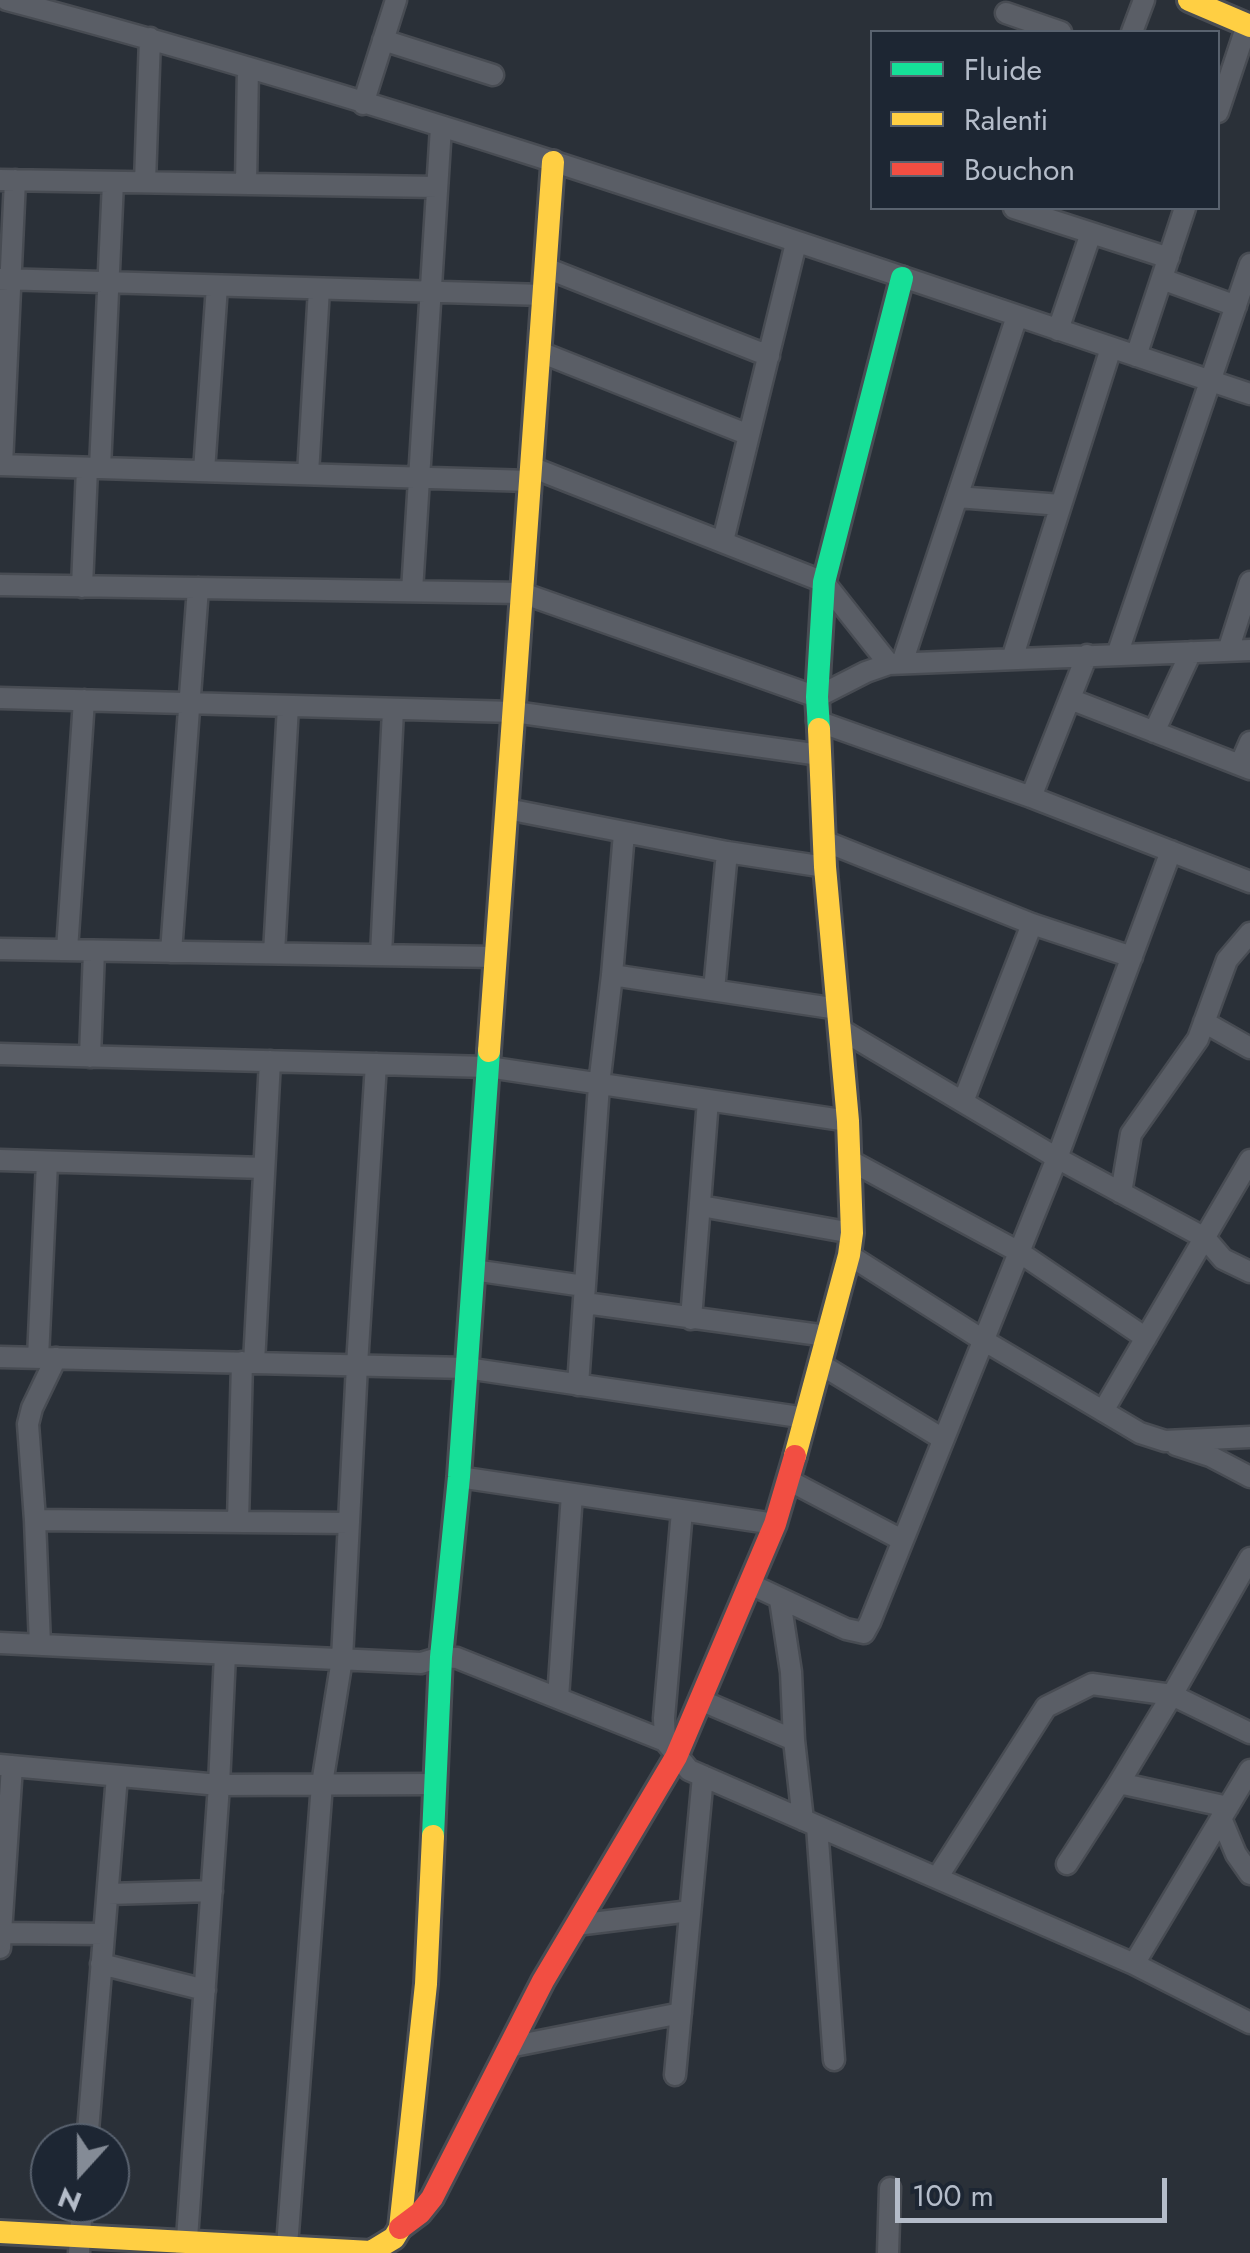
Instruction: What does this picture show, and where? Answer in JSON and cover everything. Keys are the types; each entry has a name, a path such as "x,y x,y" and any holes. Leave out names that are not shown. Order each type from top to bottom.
{"street":[{"path":"7,0 150,38 554,162 1250,394"},
{"path":"363,104 396,0"},
{"path":"1133,30 1144,0"},
{"path":"1189,0 1248,26 1220,106"},
{"path":"1006,12 1056,30"},
{"path":"145,182 150,38"},
{"path":"383,40 493,75"},
{"path":"246,184 248,68"},
{"path":"412,591 441,128"},
{"path":"400,2228 426,1984 441,1657 474,1270 554,162"},
{"path":"437,186 8,180 1,465 419,478 531,474 722,541 824,582 896,663"},
{"path":"82,587 108,283 112,182"},
{"path":"1020,210 1168,258"},
{"path":"1136,356 1185,210"},
{"path":"1058,330 1092,233"},
{"path":"722,541 796,242"},
{"path":"1117,654 1250,264"},
{"path":"546,268 769,356"},
{"path":"0,2232 79,2245 371,2253 394,2238 432,2198 542,1981 700,1700 775,1524 850,1244 848,1121 825,867 818,721 824,582 902,278"},
{"path":"1162,279 1236,306"},
{"path":"5,280 544,295"},
{"path":"204,471 217,286"},
{"path":"308,474 319,288"},
{"path":"896,663 957,497 1016,316"},
{"path":"1012,658 1111,348"},
{"path":"540,352 749,435"},
{"path":"957,497 1061,505"},
{"path":"1228,650 1250,582"},
{"path":"0,585 522,593 818,696 866,672 896,663 1250,650"},
{"path":"171,952 198,588"},
{"path":"1154,732 1190,652"},
{"path":"1031,797 1087,655"},
{"path":"0,698 514,712 820,755"},
{"path":"1070,699 1245,767 1250,742"},
{"path":"67,950 84,700"},
{"path":"274,953 288,706"},
{"path":"381,954 393,710"},
{"path":"818,721 1031,797 1250,882"},
{"path":"507,809 825,867"},
{"path":"578,1385 599,1084 624,833"},
{"path":"824,841 1032,924 1132,958"},
{"path":"750,1584 846,1629 864,1632 870,1622 1056,1158 1171,851"},
{"path":"714,990 727,852"},
{"path":"963,1102 1032,924"},
{"path":"1121,1193 1131,1134 1198,1039 1227,960 1250,933"},
{"path":"0,950 496,956"},
{"path":"90,1056 94,951"},
{"path":"612,975 714,990 839,1019 963,1102 1056,1158 1204,1238 1223,1258 1250,1272"},
{"path":"1204,1022 1250,1048"},
{"path":"0,1054 488,1066 848,1121"},
{"path":"238,1522 270,1061"},
{"path":"287,2250 322,1784 342,1659 376,1064"},
{"path":"691,1318 708,1100"},
{"path":"0,1160 264,1168"},
{"path":"849,1160 1019,1252 1146,1338"},
{"path":"40,1645 28,1424 47,1358 48,1162"},
{"path":"1103,1410 1250,1162"},
{"path":"701,1206 850,1244 983,1340 1140,1433 1210,1456 1250,1477"},
{"path":"474,1270 691,1318 827,1336"},
{"path":"0,1357 466,1368 806,1418"},
{"path":"820,1364 942,1439"},
{"path":"1165,1441 1250,1437"},
{"path":"458,1478 775,1524"},
{"path":"788,1480 902,1540"},
{"path":"558,1698 572,1494"},
{"path":"682,1511 664,1718 671,1749 688,1770 1134,1964 1250,2024"},
{"path":"35,1520 349,1523"},
{"path":"1066,1864 1172,1695 1250,1558"},
{"path":"780,1600 791,1672 794,1740 810,1823 834,2060"},
{"path":"0,1643 421,1663 441,1657 457,1658 671,1749"},
{"path":"186,2248 219,1785 224,1654"},
{"path":"937,1878 1046,1706 1092,1684 1172,1695 1250,1733"},
{"path":"700,1700 794,1740"},
{"path":"104,1934 0,1938 6,1765 219,1785 435,1784"},
{"path":"1134,1964 1250,1770"},
{"path":"89,2123 117,1776"},
{"path":"675,2076 703,1776"},
{"path":"1118,1783 1225,1812"},
{"path":"1225,1812 1236,1854 1250,1874"},
{"path":"108,1894 212,1891"},
{"path":"576,1925 690,1911"},
{"path":"101,1964 205,1990"},
{"path":"509,2047 681,2013"},
{"path":"888,2253 890,2188"}],"traffic: fast":[{"path":"819,729 817,697 824,582 902,278"},
{"path":"433,1836 441,1657 459,1477 489,1051"}],"traffic: slow":[{"path":"1189,0 1250,26"},
{"path":"489,1051 553,162"},
{"path":"795,1456 852,1233 848,1121 825,867 819,729"},
{"path":"0,2232 371,2252 394,2238 400,2228 426,1984 433,1836"}],"traffic: jam":[{"path":"400,2228 432,2198 543,1981 676,1757 775,1524 795,1456"}]}
